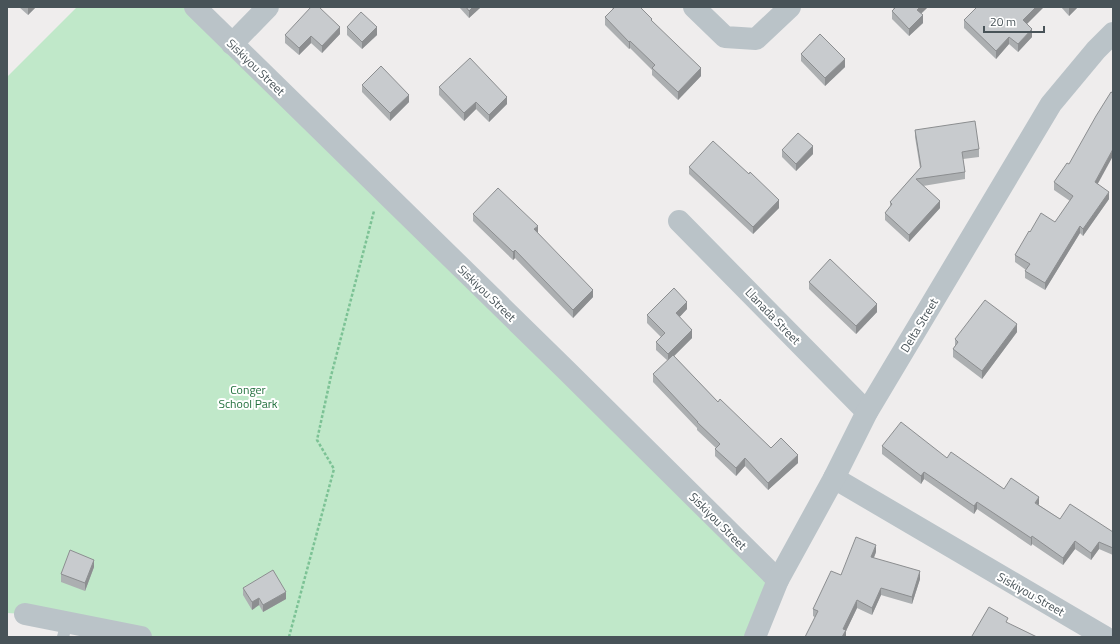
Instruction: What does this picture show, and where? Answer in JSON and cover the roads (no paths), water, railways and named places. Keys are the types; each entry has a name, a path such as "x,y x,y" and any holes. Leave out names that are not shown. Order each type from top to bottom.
{"street":[{"name":"Siskiyou Street","path":"195,7 778,580"},
{"path":"232,44 268,7"},
{"path":"694,7 725,37 756,39 790,7"},
{"name":"Delta Street","path":"755,637 778,580 834,478 867,412 1051,104 1096,50 1113,33"},
{"name":"Llanada Street","path":"679,221 867,412"},
{"name":"Siskiyou Street","path":"834,478 1105,637"},
{"path":"25,614 65,629 141,637"}],"park label":[{"name":"Conger School Park","path":"248,396"}]}
